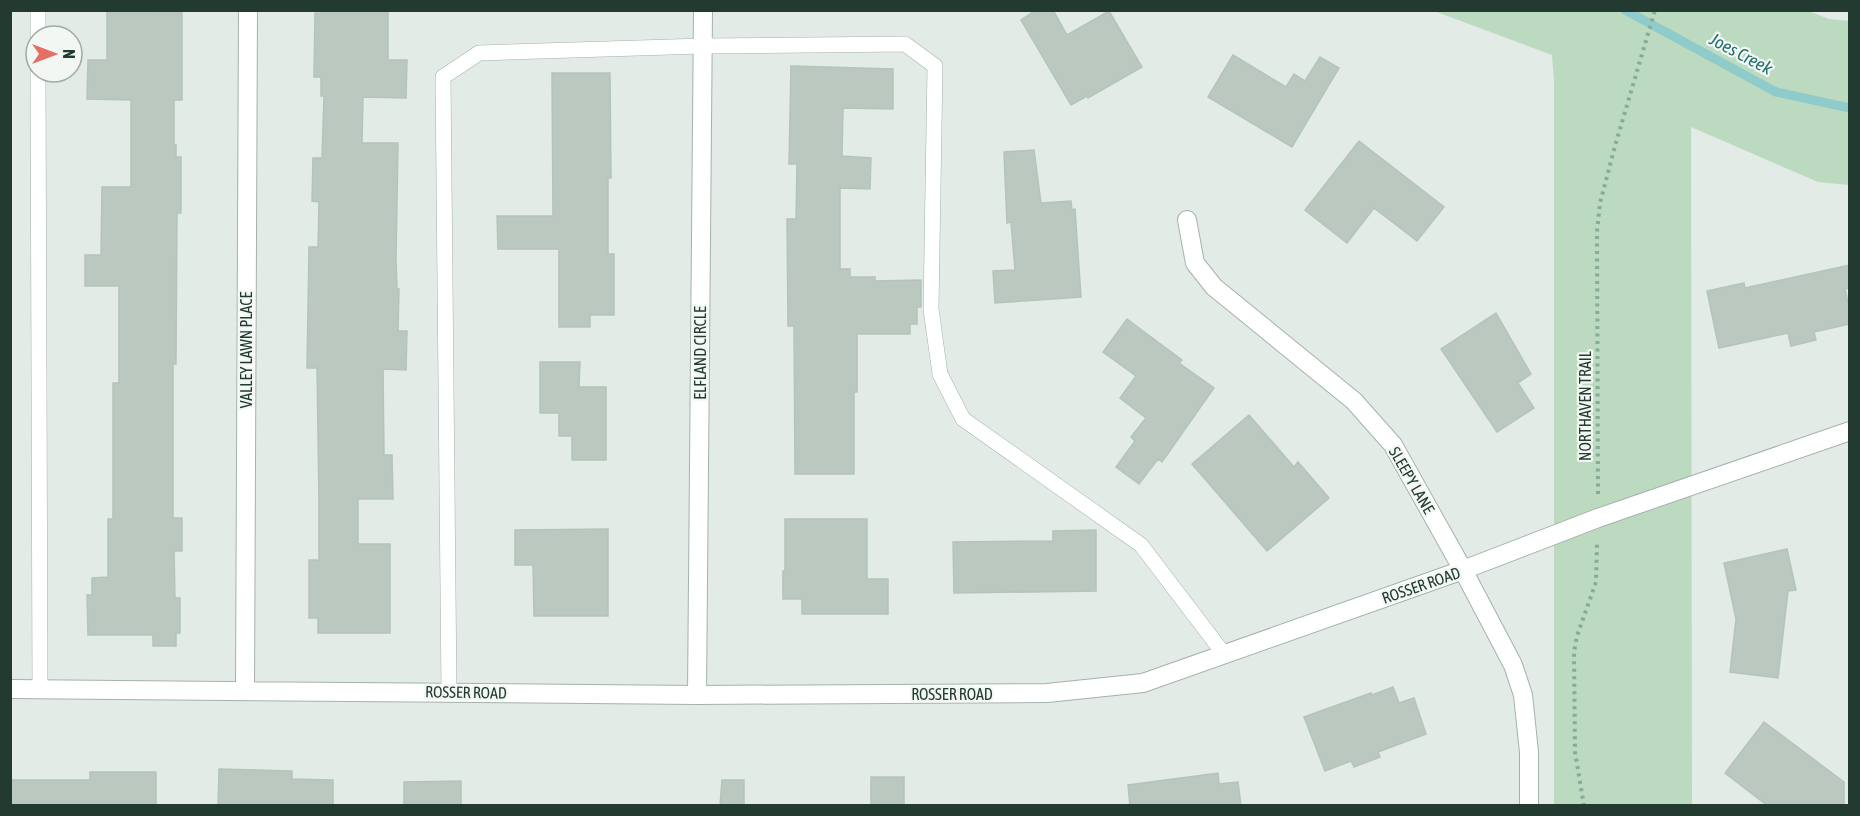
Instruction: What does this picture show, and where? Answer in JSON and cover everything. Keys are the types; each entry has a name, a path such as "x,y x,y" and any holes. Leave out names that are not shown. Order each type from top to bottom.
{"street":[{"name":"VALLEY LAWN PLACE","path":"245,690 248,10"},
{"name":"ELFLAND CIRCLE","path":"697,695 703,10"},
{"name":"SLEEPY LANE","path":"1187,220 1195,263 1214,287 1354,401 1393,445 1513,665 1523,695 1529,752 1529,806"},
{"name":"ROSSER ROAD","path":"10,689 697,695 1047,693 1143,683 1463,570 1598,518 1850,431"}],"lane":[{"path":"449,692 443,78 480,53 703,46 905,44 935,66 932,309 940,374 963,419 1141,545 1224,654"},
{"path":"38,84 40,689"}],"path":[{"name":"NORTHAVEN TRAIL","path":"1584,806 1575,752 1574,652 1577,636 1596,582 1598,518 1597,232 1600,203 1655,10"}],"green space":[{"path":"1806,10 1829,19 1849,21 1849,185 1818,182 1691,127 1692,805 1554,805 1554,82 1552,55 1434,11"}],"building":[{"path":"107,10 182,12 182,100 174,100 174,145 176,145 176,157 181,157 181,213 177,213 176,364 173,364 173,518 182,518 182,551 174,551 175,598 180,598 180,633 176,633 176,646 153,646 153,635 88,635 87,595 92,595 92,578 108,577 108,519 113,519 113,383 119,383 119,286 85,286 85,255 101,255 102,187 131,187 131,100 87,99 88,60 107,60"},
{"path":"325,10 388,10 388,60 407,60 406,98 363,97 362,143 398,143 396,259 397,289 399,289 398,331 407,331 406,370 383,369 384,455 392,455 393,499 358,499 358,544 390,544 390,633 318,633 318,618 309,618 309,560 319,560 319,500 317,368 307,368 309,247 318,247 319,202 312,201 313,158 322,158 324,96 321,96 321,77 314,77 315,13 325,13"},
{"path":"1036,10 1053,10 1067,35 1109,11 1142,67 1088,98 1087,96 1071,105 1021,20"},
{"path":"1233,55 1286,87 1294,74 1305,81 1320,57 1339,68 1292,147 1208,97"},
{"path":"791,66 893,69 893,109 843,108 842,156 871,158 870,189 840,188 840,269 850,269 850,277 875,277 875,281 921,280 921,307 917,307 917,324 910,324 910,334 857,334 854,474 795,474 794,326 788,326 787,219 796,219 797,164 789,164"},
{"path":"552,73 610,73 611,178 608,178 608,254 614,254 614,315 590,315 590,327 559,327 559,249 498,249 497,216 553,216"},
{"path":"1359,141 1444,207 1417,241 1374,208 1347,243 1305,210"},
{"path":"1034,150 1041,203 1071,201 1072,210 1075,209 1081,297 995,303 993,271 1015,270 1011,222 1007,223 1004,152"},
{"path":"1850,265 1850,288 1845,289 1850,311 1850,324 1814,332 1816,340 1791,346 1788,333 1719,348 1707,291 1744,283 1745,288"},
{"path":"1496,313 1531,374 1518,383 1534,408 1497,432 1441,349"},
{"path":"1127,319 1182,360 1179,363 1214,388 1162,462 1158,459 1139,484 1116,467 1135,441 1131,437 1146,418 1120,398 1136,376 1103,352"},
{"path":"540,362 580,362 579,387 606,387 606,460 572,460 572,436 559,436 559,413 540,413"},
{"path":"1249,415 1294,467 1298,462 1329,498 1267,551 1192,464"},
{"path":"785,519 867,519 867,579 888,579 888,614 802,614 802,599 783,599"},
{"path":"608,529 608,616 534,616 533,565 515,565 515,530"},
{"path":"1096,530 1096,591 954,593 953,542 1053,541 1053,531"},
{"path":"1787,549 1796,590 1788,591 1778,678 1730,672 1736,619 1724,563"},
{"path":"1393,687 1399,703 1414,698 1426,734 1378,752 1380,757 1354,767 1351,761 1325,771 1304,717"},
{"path":"1764,722 1844,782 1844,806 1768,806 1725,773"},
{"path":"219,769 292,771 292,779 333,780 333,806 218,806"},
{"path":"90,772 156,772 156,806 10,806 10,780 90,780"},
{"path":"1218,773 1219,784 1238,782 1241,806 1130,806 1128,785"},
{"path":"871,777 904,777 904,806 871,806"},
{"path":"722,780 744,780 744,806 720,806"},
{"path":"461,781 461,806 404,806 404,782"}],"waterway":[{"name":"Joes Creek","path":"1625,10 1776,92 1850,108"}]}
